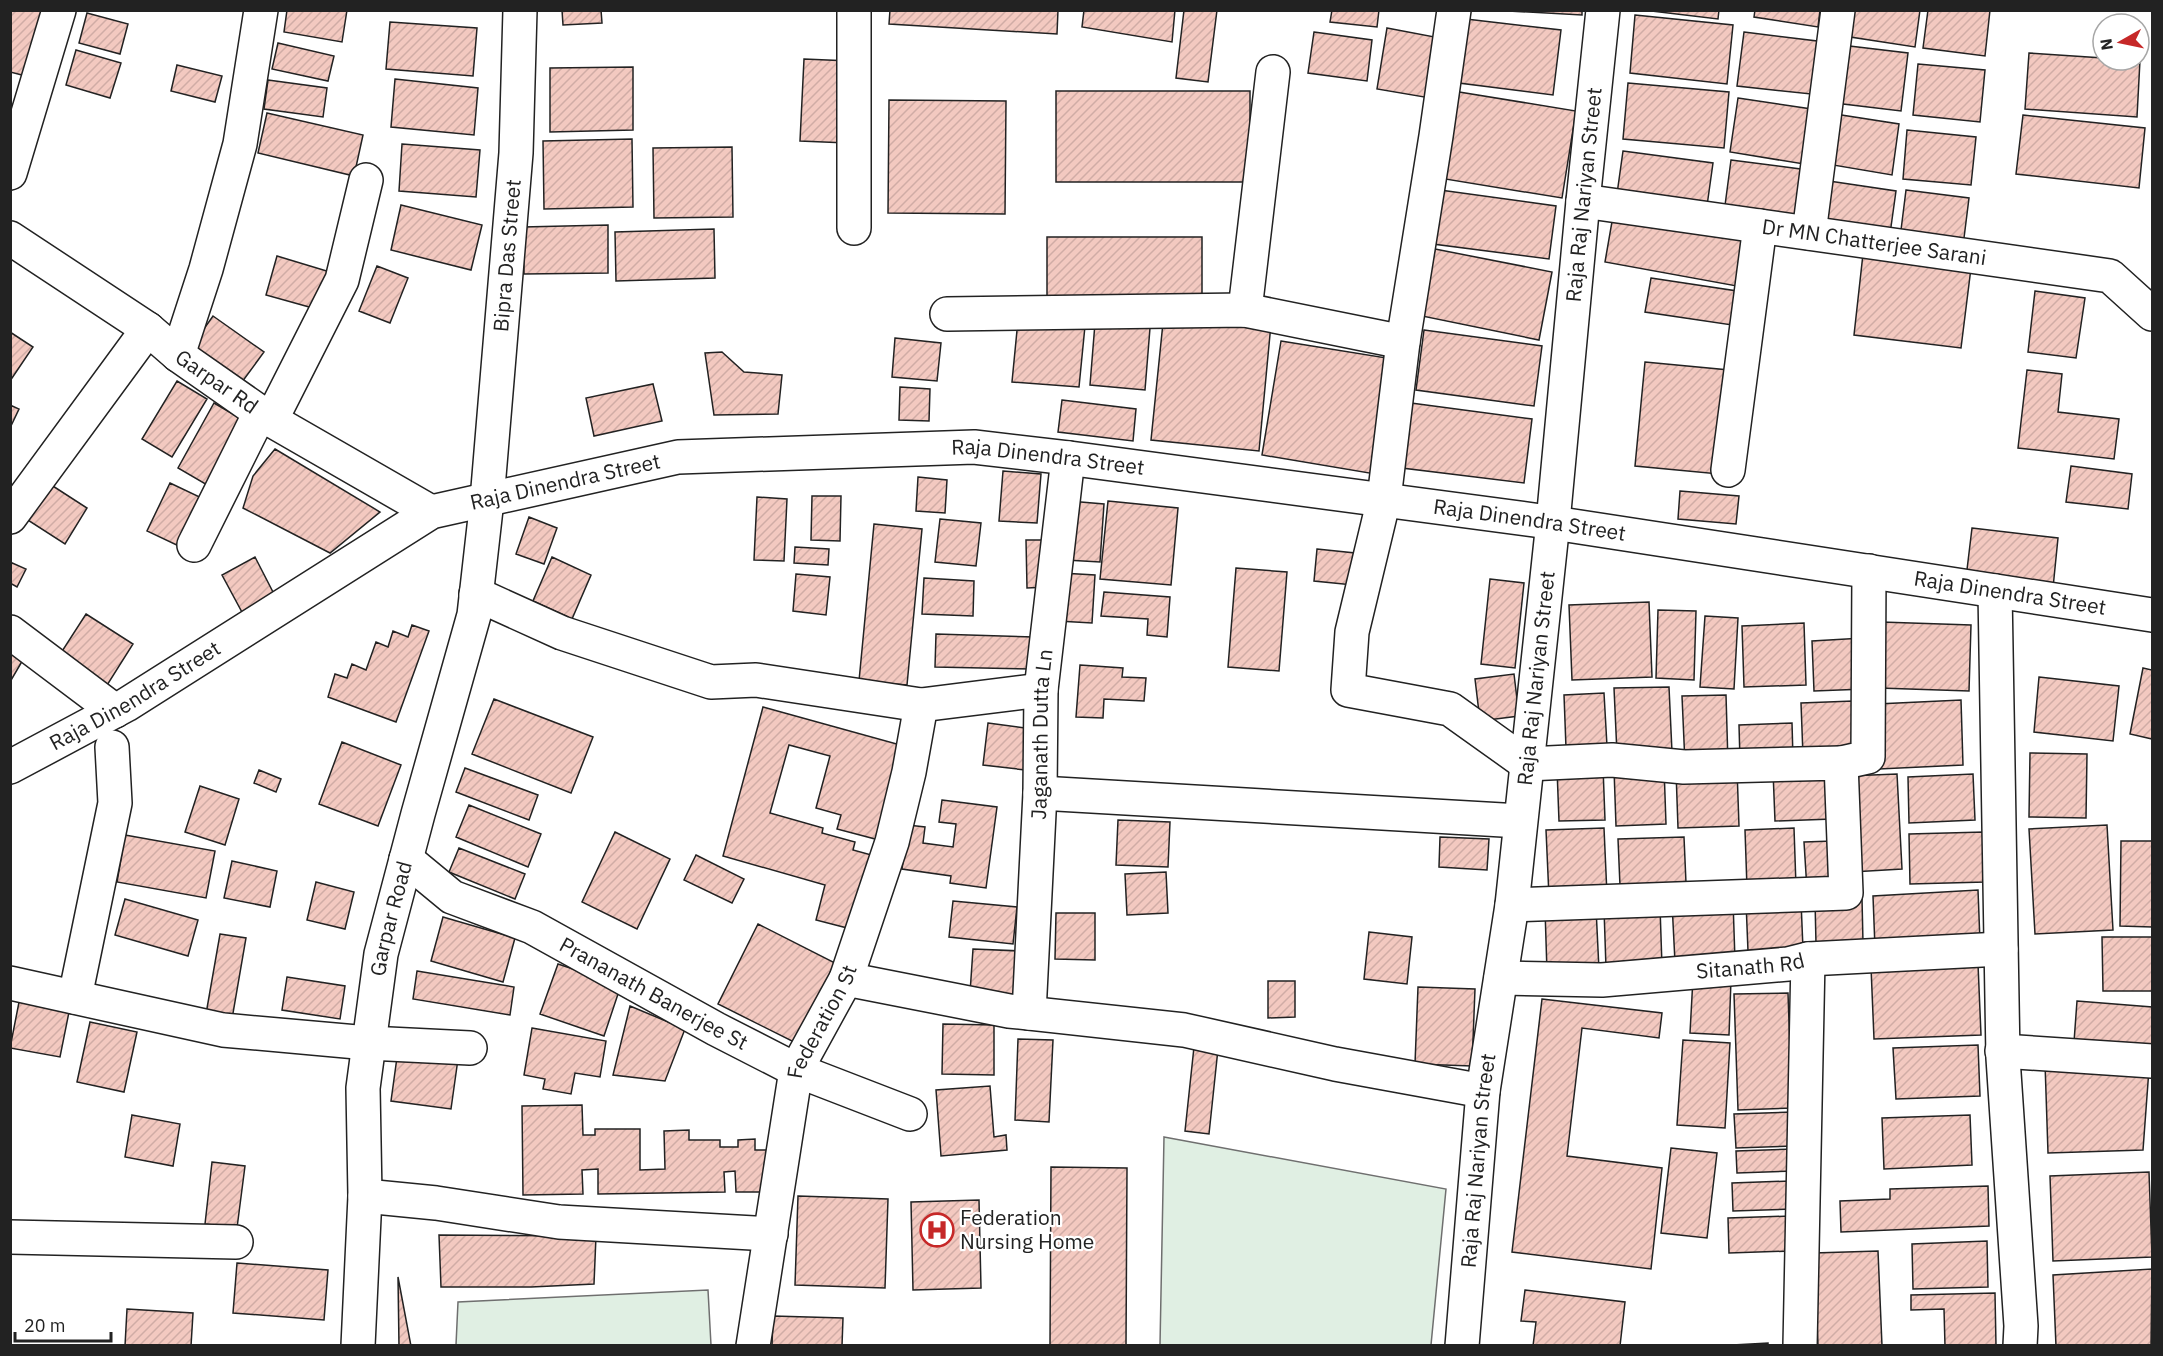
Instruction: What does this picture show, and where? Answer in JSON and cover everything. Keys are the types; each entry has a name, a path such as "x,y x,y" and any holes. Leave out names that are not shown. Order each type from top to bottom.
{"street":[{"path":"10,173 59,10"},
{"path":"178,355 206,269 240,144 261,10"},
{"name":"Bipra Das Street","path":"487,500 516,153 520,10"},
{"path":"854,10 854,228"},
{"path":"1454,10 1403,342 1384,499 1352,632 1348,690 1450,709 1527,765 1612,760 1684,767 1841,763 1868,758 1869,571"},
{"name":"Raja Raj Nariyan Street","path":"1462,1346 1483,1091 1512,905 1604,10"},
{"path":"1809,233 1838,10"},
{"path":"1245,310 1273,72"},
{"path":"194,545 342,280 366,180"},
{"name":"Dr MN Chatterjee Sarani","path":"1583,201 2110,276 2152,314"},
{"path":"1728,470 1760,226"},
{"name":"Garpar Rd","path":"10,238 148,330 178,355 265,416 431,512"},
{"path":"947,314 1245,310 1403,342"},
{"path":"10,517 148,330"},
{"name":"Raja Dinendra Street","path":"10,767 115,711 431,512 678,457 974,447 1553,522 2152,615"},
{"name":"Jaganath Dutta Ln","path":"1029,1013 1040,793 1041,690 1068,458"},
{"name":"Garpar Road","path":"358,1346 365,1196 363,1088 381,954 474,615 487,500"},
{"path":"1995,591 2002,1051 2021,1326 2020,1346"},
{"path":"476,594 562,633 711,682 756,680 921,705 1041,690"},
{"path":"10,632 115,711"},
{"name":"Federation St","path":"753,1346 796,1070 846,979 892,842 909,772 921,705"},
{"path":"75,997 115,803 112,747"},
{"path":"1512,905 1846,892 1841,763"},
{"path":"1040,793 1520,821"},
{"name":"Prananath Banerjee St","path":"406,859 452,897 532,927 716,1029 796,1070 910,1114"},
{"name":"Sitanath Rd","path":"1502,978 1602,980 1788,964 1808,959 2001,949"},
{"path":"1800,1346 1808,959"},
{"path":"846,979 1009,1011 1184,1030 1335,1064 1483,1091"},
{"path":"10,983 223,1030 368,1043 470,1048"},
{"path":"2002,1051 2152,1061"},
{"path":"365,1196 436,1203 559,1222 771,1234"},
{"path":"10,1237 236,1242"}],"green space":[{"path":"1164,1137 1446,1189 1431,1345 1160,1345"},
{"path":"708,1290 711,1345 456,1345 458,1302"}],"building":[{"path":"10,10 43,11 26,76 10,72"},
{"path":"287,10 347,10 342,42 284,32"},
{"path":"562,10 601,10 602,23 563,25"},
{"path":"890,10 1058,10 1057,34 889,24"},
{"path":"1084,10 1175,10 1172,42 1082,27"},
{"path":"1184,10 1217,10 1208,82 1176,78"},
{"path":"1332,10 1379,10 1377,27 1330,22"},
{"path":"1490,10 1582,10 1582,15"},
{"path":"1643,10 1719,10 1718,19"},
{"path":"1755,10 1820,10 1818,27 1754,17"},
{"path":"1847,10 1920,10 1915,47 1844,36"},
{"path":"1928,10 1990,10 1985,56 1923,48"},
{"path":"87,13 128,24 120,54 79,43"},
{"path":"1635,15 1733,25 1727,84 1630,73"},
{"path":"1466,19 1561,30 1553,95 1459,83"},
{"path":"390,22 477,28 473,76 386,69"},
{"path":"1387,28 1440,38 1430,98 1377,89"},
{"path":"1314,32 1372,40 1367,81 1308,73"},
{"path":"1744,32 1817,41 1811,94 1737,86"},
{"path":"278,43 334,56 328,81 272,69"},
{"path":"1841,45 1908,53 1901,111 1835,103"},
{"path":"76,50 121,63 110,98 66,85"},
{"path":"2029,53 2091,57 2091,72 2139,72 2137,117 2025,109"},
{"path":"804,59 850,61 847,143 800,141"},
{"path":"1918,64 1985,70 1980,122 1913,115"},
{"path":"177,65 222,76 215,102 171,91"},
{"path":"633,67 633,130 550,132 550,68"},
{"path":"395,79 478,88 474,135 391,127"},
{"path":"268,80 327,88 323,117 264,109"},
{"path":"1628,83 1729,92 1724,148 1623,139"},
{"path":"1056,91 1250,91 1250,182 1056,182"},
{"path":"1453,91 1576,111 1562,198 1439,178"},
{"path":"1738,98 1818,110 1810,165 1730,152"},
{"path":"889,100 1006,101 1005,214 888,213"},
{"path":"267,113 363,135 354,176 258,153"},
{"path":"1835,114 1899,124 1892,175 1827,164"},
{"path":"2023,115 2145,128 2139,188 2016,174"},
{"path":"1907,130 1976,137 1971,185 1903,179"},
{"path":"632,139 633,207 544,209 543,141"},
{"path":"402,144 480,150 476,197 399,191"},
{"path":"732,147 733,217 654,218 653,148"},
{"path":"1623,151 1713,163 1706,213 1616,201"},
{"path":"1731,160 1808,170 1801,223 1724,213"},
{"path":"1829,181 1896,191 1890,234 1823,225"},
{"path":"1440,190 1556,206 1549,259 1433,244"},
{"path":"1906,190 1969,198 1963,246 1900,238"},
{"path":"401,205 482,225 471,270 391,250"},
{"path":"1614,210 1751,235 1742,287 1605,262"},
{"path":"608,225 608,273 524,274 523,227"},
{"path":"714,229 715,278 616,281 615,232"},
{"path":"1047,237 1202,237 1202,305 1047,305"},
{"path":"1435,249 1552,272 1539,340 1422,316"},
{"path":"1863,254 1971,268 1961,348 1854,335"},
{"path":"277,256 330,272 320,310 266,295"},
{"path":"377,266 408,278 390,323 359,311"},
{"path":"1651,278 1737,291 1732,325 1645,312"},
{"path":"2035,291 2085,298 2076,358 2028,352"},
{"path":"1164,313 1271,324 1259,451 1151,440"},
{"path":"213,316 264,352 242,382 191,347"},
{"path":"1018,320 1085,326 1079,387 1012,382"},
{"path":"1095,323 1150,328 1145,390 1090,385"},
{"path":"1424,330 1542,346 1534,406 1416,390"},
{"path":"10,332 33,347 10,381"},
{"path":"895,338 941,343 937,381 892,377"},
{"path":"1281,341 1393,359 1375,474 1262,455"},
{"path":"722,352 744,372 782,375 778,414 714,415 705,353"},
{"path":"1645,362 1729,370 1719,474 1635,466"},
{"path":"2027,370 2062,374 2058,412 2119,419 2114,459 2018,448"},
{"path":"177,381 207,399 172,457 142,439"},
{"path":"653,384 662,421 594,436 586,398"},
{"path":"900,387 930,389 929,421 899,420"},
{"path":"1062,400 1136,409 1133,441 1058,432"},
{"path":"214,403 250,424 214,489 178,468"},
{"path":"1411,403 1532,419 1524,483 1402,468"},
{"path":"10,405 19,409 10,428"},
{"path":"275,449 380,512 330,553 243,508 253,476"},
{"path":"2071,466 2132,474 2128,509 2066,502"},
{"path":"1003,471 1041,474 1037,523 999,521"},
{"path":"918,477 947,480 945,513 916,511"},
{"path":"42,479 87,508 65,544 20,515"},
{"path":"170,483 206,500 183,548 147,531"},
{"path":"1680,491 1739,496 1736,524 1678,519"},
{"path":"812,496 841,496 840,541 811,540"},
{"path":"757,497 787,499 784,561 754,560"},
{"path":"1069,501 1104,504 1100,562 1066,560"},
{"path":"1108,501 1178,508 1171,585 1100,579"},
{"path":"529,517 557,528 544,564 516,554"},
{"path":"940,519 981,523 976,566 935,562"},
{"path":"874,524 922,529 907,685 859,681"},
{"path":"1972,528 2058,538 2053,588 1966,578"},
{"path":"1026,540 1047,540 1048,587 1027,588"},
{"path":"795,547 829,549 828,565 794,563"},
{"path":"1317,549 1355,553 1353,585 1314,581"},
{"path":"255,557 275,596 243,614 222,575"},
{"path":"552,557 591,575 572,619 533,601"},
{"path":"10,562 26,569 17,587 10,583"},
{"path":"1236,568 1287,572 1279,671 1228,667"},
{"path":"1061,573 1095,575 1092,623 1058,621"},
{"path":"796,574 830,577 826,615 793,611"},
{"path":"924,578 974,581 973,616 922,614"},
{"path":"1490,579 1524,583 1515,668 1481,664"},
{"path":"1104,592 1170,597 1167,637 1147,635 1148,619 1101,616"},
{"path":"1649,602 1652,677 1572,680 1569,605"},
{"path":"1658,610 1696,611 1694,680 1656,678"},
{"path":"86,614 133,644 104,690 57,659"},
{"path":"1705,616 1738,618 1734,689 1700,687"},
{"path":"1881,622 1971,625 1969,691 1879,688"},
{"path":"1804,623 1806,685 1744,687 1742,626"},
{"path":"412,625 429,631 396,722 328,697 335,674 347,678 352,664 366,670 376,642 388,647 393,631 408,637"},
{"path":"936,634 1034,637 1033,669 935,667"},
{"path":"1863,638 1865,689 1814,691 1812,641"},
{"path":"10,651 24,658 10,682"},
{"path":"1080,665 1123,668 1122,677 1146,678 1144,701 1104,699 1103,718 1076,717"},
{"path":"2143,668 2152,670 2152,739 2130,734"},
{"path":"1514,674 1519,716 1480,721 1475,679"},
{"path":"2039,677 2119,686 2113,741 2034,732"},
{"path":"1669,687 1672,752 1617,754 1614,688"},
{"path":"1604,693 1607,746 1566,748 1564,695"},
{"path":"1726,695 1728,763 1685,764 1682,696"},
{"path":"494,699 593,737 571,793 472,754"},
{"path":"1961,700 1963,765 1879,769 1877,704"},
{"path":"1853,701 1854,754 1803,756 1801,703"},
{"path":"763,707 904,746 879,840 837,829 841,815 816,808 830,756 789,745 770,813 823,828 822,833 855,842 853,850 875,856 855,930 816,920 825,885 723,856"},
{"path":"988,723 1039,730 1034,771 983,765"},
{"path":"1792,723 1793,758 1740,760 1739,725"},
{"path":"342,742 401,765 378,826 319,804"},
{"path":"2030,753 2087,754 2086,818 2029,817"},
{"path":"1603,767 1605,820 1559,821 1557,769"},
{"path":"1664,767 1666,824 1616,826 1614,769"},
{"path":"465,768 538,795 529,820 456,792"},
{"path":"1737,769 1739,826 1678,828 1676,771"},
{"path":"1831,769 1832,819 1775,821 1773,771"},
{"path":"259,770 281,779 276,792 254,783"},
{"path":"1897,774 1902,869 1852,872 1847,776"},
{"path":"1973,774 1975,820 1909,823 1908,777"},
{"path":"200,786 239,799 225,845 185,832"},
{"path":"942,800 997,807 986,888 950,883 951,876 902,869 908,825 925,827 923,843 953,847 956,824 939,822"},
{"path":"469,805 541,834 528,867 456,837"},
{"path":"1118,820 1170,822 1168,867 1116,865"},
{"path":"2107,825 2113,930 2035,934 2029,829"},
{"path":"1604,828 1607,895 1549,897 1546,830"},
{"path":"1794,828 1796,886 1747,888 1745,830"},
{"path":"615,832 670,859 637,929 582,902"},
{"path":"1984,832 1985,882 1910,884 1909,834"},
{"path":"125,835 215,851 206,898 117,882"},
{"path":"1440,837 1489,839 1487,870 1439,867"},
{"path":"1684,837 1686,883 1620,886 1618,839"},
{"path":"1833,841 1835,889 1807,890 1804,842"},
{"path":"2121,841 2152,841 2152,927 2120,926"},
{"path":"459,848 525,874 515,899 449,872"},
{"path":"696,855 744,879 732,903 684,880"},
{"path":"232,861 277,871 270,907 224,898"},
{"path":"1166,872 1168,913 1127,915 1125,874"},
{"path":"316,882 354,892 345,929 307,920"},
{"path":"1978,890 1980,942 1875,948 1873,896"},
{"path":"1862,898 1863,943 1816,944 1815,900"},
{"path":"125,899 198,920 188,956 115,935"},
{"path":"953,901 1017,907 1013,944 949,937"},
{"path":"1733,901 1735,960 1675,962 1672,903"},
{"path":"1801,901 1803,949 1748,951 1746,902"},
{"path":"1660,907 1662,966 1606,968 1604,909"},
{"path":"1596,908 1599,970 1547,972 1545,909"},
{"path":"1056,913 1095,913 1095,960 1055,959"},
{"path":"443,917 515,938 503,982 431,961"},
{"path":"758,924 837,964 798,1044 718,1004"},
{"path":"1369,932 1412,937 1407,984 1364,979"},
{"path":"220,934 246,938 232,1019 206,1014"},
{"path":"2102,937 2152,937 2152,991 2103,991"},
{"path":"973,949 1021,951 1019,996 970,993"},
{"path":"558,964 621,985 604,1036 540,1014"},
{"path":"1978,964 1981,1035 1874,1039 1871,967"},
{"path":"417,971 514,987 510,1015 413,999"},
{"path":"287,977 345,986 340,1019 282,1010"},
{"path":"1693,978 1731,980 1729,1035 1690,1033"},
{"path":"1268,981 1295,981 1295,1017 1268,1018"},
{"path":"1418,987 1475,989 1472,1066 1415,1064"},
{"path":"21,992 71,1002 60,1057 10,1048"},
{"path":"1788,993 1792,1108 1738,1110 1734,994"},
{"path":"1542,999 1662,1013 1659,1038 1582,1028 1567,1156 1662,1168 1651,1269 1512,1252"},
{"path":"2077,1001 2152,1007 2152,1048 2074,1042"},
{"path":"630,1006 685,1029 665,1081 613,1075"},
{"path":"90,1022 137,1032 124,1092 77,1082"},
{"path":"943,1024 994,1025 994,1075 942,1074"},
{"path":"532,1028 606,1041 600,1077 575,1073 571,1094 543,1089 545,1079 524,1075"},
{"path":"1018,1039 1053,1040 1049,1122 1015,1120"},
{"path":"1683,1040 1730,1043 1725,1128 1677,1125"},
{"path":"1978,1045 1980,1096 1896,1099 1893,1048"},
{"path":"1194,1047 1218,1049 1209,1134 1185,1131"},
{"path":"398,1050 458,1059 451,1109 391,1101"},
{"path":"2045,1063 2149,1069 2143,1150 2048,1153"},
{"path":"990,1086 994,1137 1006,1135 1007,1150 941,1156 936,1090"},
{"path":"582,1105 583,1135 595,1135 595,1129 640,1129 640,1170 665,1169 664,1131 689,1130 689,1140 720,1140 720,1147 738,1147 738,1140 755,1139 755,1150 769,1150 770,1192 736,1192 735,1171 724,1172 725,1192 598,1194 598,1169 582,1170 583,1194 523,1195 522,1106"},
{"path":"1792,1112 1793,1146 1736,1148 1734,1114"},
{"path":"132,1115 180,1124 173,1166 125,1157"},
{"path":"1970,1115 1972,1165 1884,1169 1882,1118"},
{"path":"1671,1148 1717,1153 1707,1238 1661,1233"},
{"path":"1793,1149 1794,1171 1737,1173 1736,1151"},
{"path":"212,1162 245,1166 237,1228 205,1224"},
{"path":"1051,1167 1127,1168 1126,1346 1050,1346"},
{"path":"2149,1172 2152,1257 2053,1261 2050,1176"},
{"path":"1790,1181 1792,1209 1733,1211 1732,1183"},
{"path":"1988,1186 1989,1226 1841,1232 1840,1201 1890,1199 1890,1189"},
{"path":"798,1196 888,1199 885,1288 795,1285"},
{"path":"979,1200 981,1288 913,1290 911,1202"},
{"path":"1790,1216 1791,1251 1729,1253 1728,1218"},
{"path":"439,1235 596,1236 594,1284 441,1287"},
{"path":"1987,1241 1988,1287 1913,1289 1912,1244"},
{"path":"1878,1251 1882,1346 1818,1346 1814,1253"},
{"path":"237,1263 328,1270 324,1320 233,1313"},
{"path":"2152,1269 2151,1346 2056,1346 2053,1275"},
{"path":"398,1277 411,1346 399,1346"},
{"path":"1525,1290 1625,1302 1620,1346 1533,1346 1536,1322 1521,1321"},
{"path":"1995,1293 1996,1346 1945,1346 1944,1309 1911,1310 1911,1295"},
{"path":"127,1309 193,1313 191,1346 125,1346"},
{"path":"773,1316 843,1318 842,1346 772,1346"},
{"path":"1768,1343 1768,1346 1714,1346"}],"place":[{"name":"Federation Nursing Home","path":"937,1230"}]}
